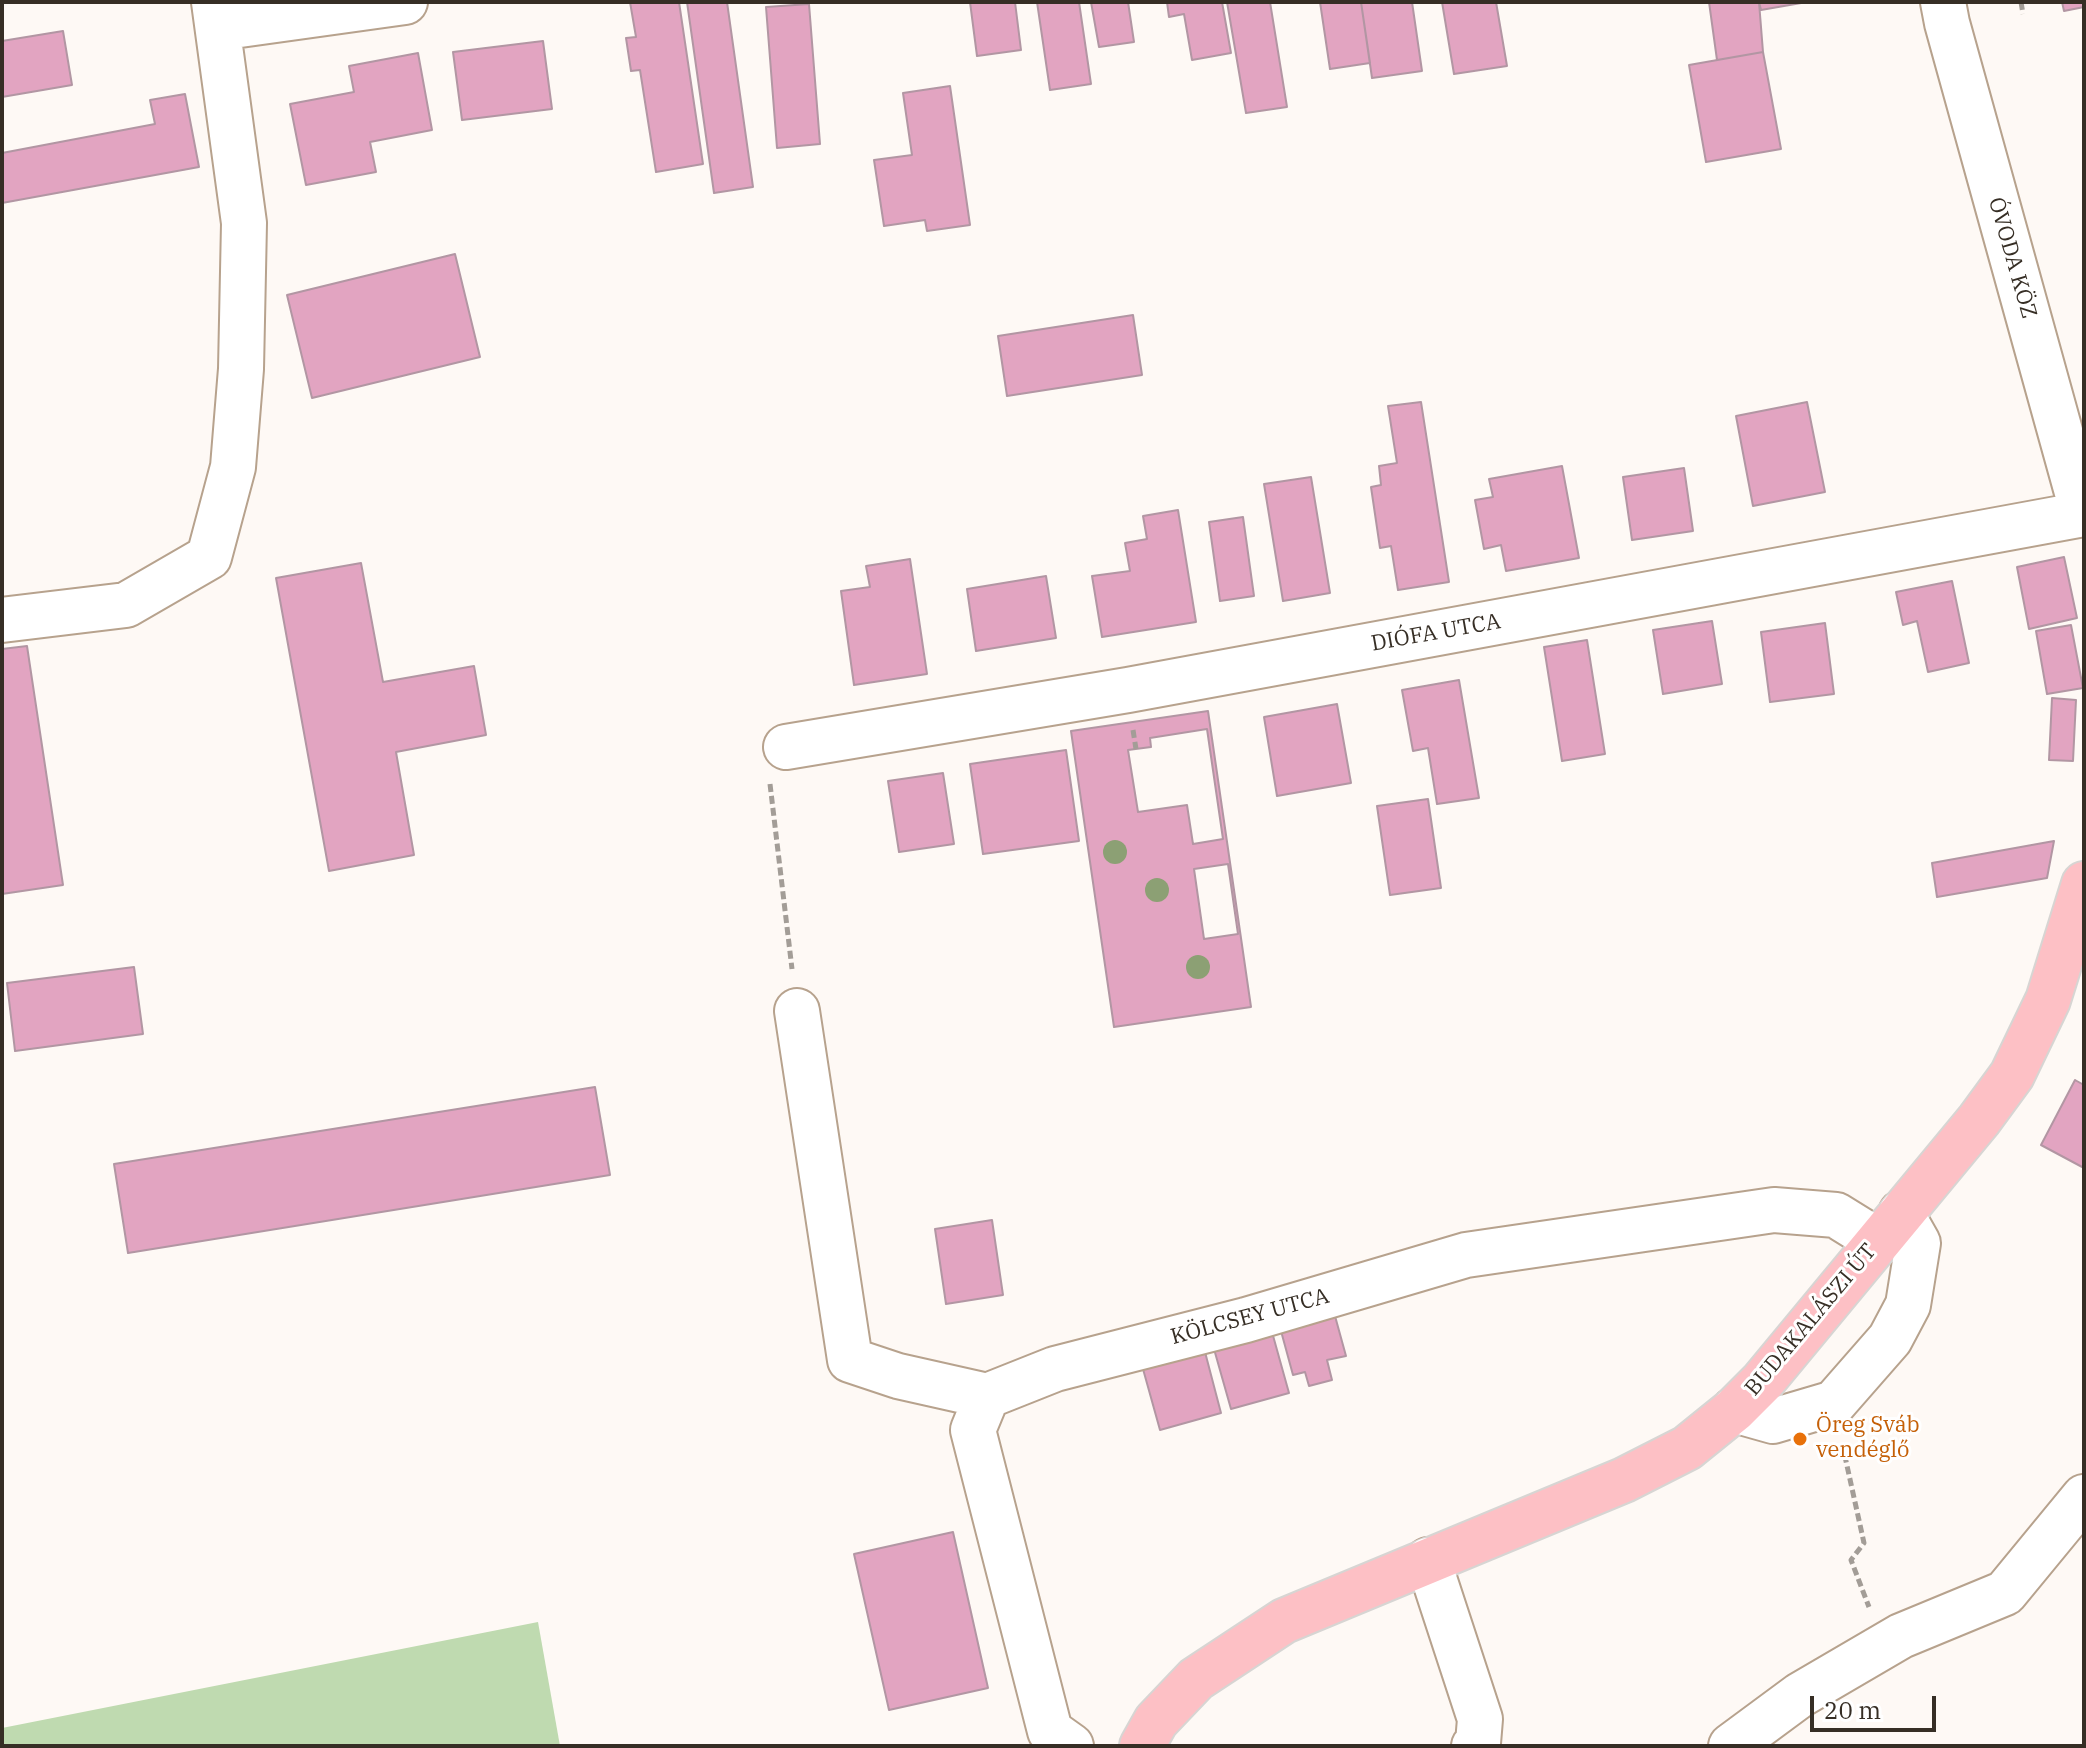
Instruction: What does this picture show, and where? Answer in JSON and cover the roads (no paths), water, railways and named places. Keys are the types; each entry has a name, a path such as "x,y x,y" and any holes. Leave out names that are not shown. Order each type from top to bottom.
{"main road":[{"name":"BUDAKALÁSZI ÚT","path":"1142,1746 1156,1721 1196,1679 1284,1621 1624,1480 1687,1448 1734,1410 1762,1382 2012,1075 2048,1000 2084,884"}],"street":[{"path":"2,620 126,605 209,557 233,467 241,369 244,223 216,15 405,2"},
{"name":"ÓVODA KÖZ","path":"1943,2 2084,514"},
{"name":"DIÓFA UTCA","path":"786,747 1160,684 2084,514"},
{"path":"797,1011 850,1360 898,1376 987,1396 973,1430 1050,1731 1071,1746"},
{"name":"KÖLCSEY UTCA","path":"987,1396 1055,1369 1246,1320 1466,1255 1774,1210 1836,1215 1890,1227"},
{"path":"1734,1410 1773,1421 1834,1403 1890,1339 1908,1305 1918,1243 1890,1227"},
{"path":"1731,1746 1800,1695 1884,1645 2005,1593 2084,1497"},
{"path":"1428,1560 1480,1719 1478,1743 1474,1746"}],"place":[{"name":"Öreg Sváb vendéglő","path":"1800,1439"}]}
